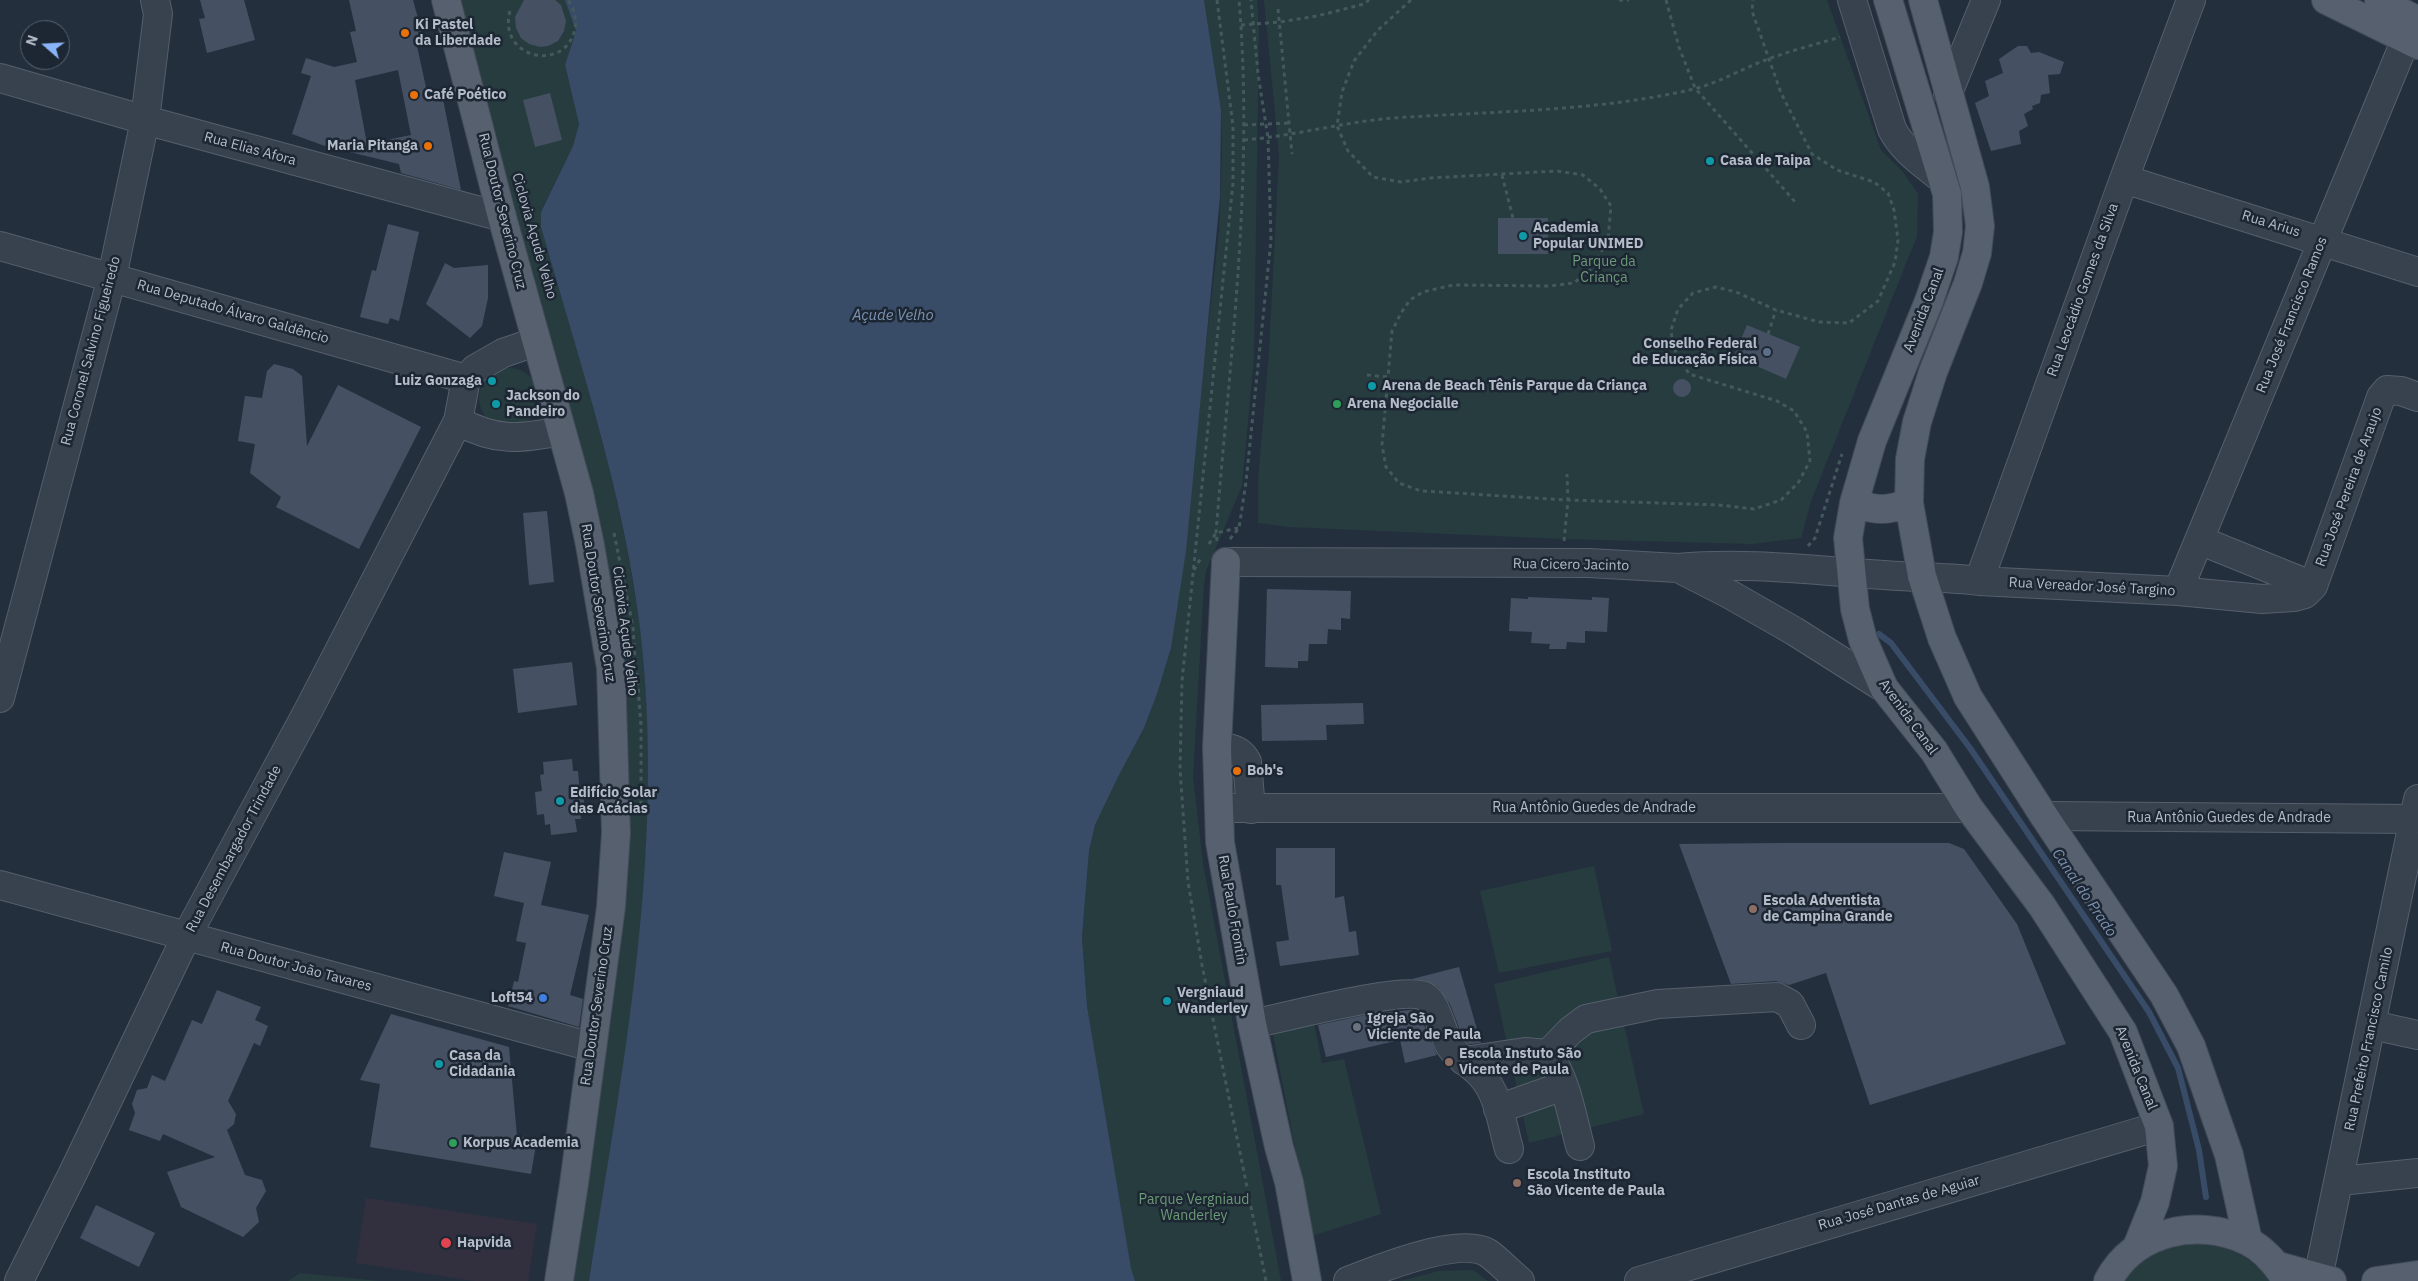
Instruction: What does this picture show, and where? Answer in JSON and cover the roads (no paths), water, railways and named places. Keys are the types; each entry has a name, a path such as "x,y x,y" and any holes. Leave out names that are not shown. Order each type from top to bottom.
{"main road":[{"name":"Rua Doutor Severino Cruz","path":"446,0 590,545 612,684 616,833 611,908 559,1281"},
{"name":"Avenida Canal","path":"1888,0 1942,180 1948,194 1948,232 1944,257 1929,301 1872,441 1854,503 1848,538 1855,608 1863,640 1884,688 1934,751 1970,808 2042,906 2123,1032 2159,1126 2163,1166 2155,1202 2137,1247"},
{"path":"1923,0 1976,187 1980,226 1977,253 1968,283 1933,372 1917,422 1910,459 1909,502 1922,576 1942,638 1968,697 2044,816 2164,995 2192,1046 2229,1155 2248,1241"},
{"path":"2326,0 2414,35"},
{"path":"2379,0 2414,35"},
{"path":"1854,503 1866,507 1889,510 1909,502"},
{"name":"Rua Paulo Frontin","path":"1229,549 1217,747 1220,842 1252,1024 1279,1147 1290,1182 1307,1281"},
{"path":"2108,1281 2114,1270 2137,1247 2163,1234 2192,1228 2221,1231 2248,1241 2264,1252 2282,1274 2325,1280"},
{"path":"2376,1281 2418,1275"}],"street":[{"name":"Rua Coronel Salvino Figueiredo","path":"0,698 112,277 145,120 158,14 155,0"},
{"path":"1852,0 1895,135 1908,152 1942,180"},
{"path":"1948,93 1986,0"},
{"name":"Rua Leocádio Gomes da Silva","path":"1979,581 2124,179 2191,0"},
{"name":"Rua José Francisco Ramos","path":"2178,592 2323,241 2414,35"},
{"name":"Rua Elias Afora","path":"0,78 145,120 502,217"},
{"name":"Rua Arius","path":"2124,179 2418,272"},
{"name":"Rua Deputado Álvaro Galdêncio","path":"0,246 466,379"},
{"path":"466,379 488,360 535,342"},
{"name":"Rua Desembargador Trindade","path":"18,1281 73,1173 186,937 309,710 458,421 466,379"},
{"name":"Rua José Pereira de Araujo","path":"2313,586 2381,397 2387,390 2401,391 2418,397"},
{"path":"458,421 497,437 509,438 561,431"},
{"path":"2199,540 2313,586"},
{"name":"Rua Cicero Jacinto","path":"1229,549 1678,568 1788,627 1884,688"},
{"path":"1678,568 1712,565 1850,572"},
{"name":"Rua Vereador José Targino","path":"1850,572 2262,599 2294,597 2305,594 2313,586"},
{"path":"1217,747 1235,749 1244,756 1247,762 1251,809"},
{"name":"Rua Antônio Guedes de Andrade","path":"1220,808 1970,808"},
{"name":"Rua Antônio Guedes de Andrade","path":"2044,816 2416,809"},
{"name":"Rua Prefeito Francisco Camilo","path":"2325,1280 2340,1180 2416,809"},
{"name":"Rua Doutor João Tavares","path":"0,885 592,1047"},
{"path":"1252,1024 1346,1004 1412,994 1425,996 1432,1004 1450,1046 1481,1075 1491,1090 1509,1149"},
{"path":"1548,1054 1586,1019 1658,1004 1777,997 1790,1004 1801,1025"},
{"path":"2372,1025 2418,1035"},
{"path":"1464,1061 1525,1052 1548,1054 1554,1062 1563,1086 1580,1146"},
{"path":"1498,1109 1563,1086"},
{"name":"Rua José Dantas de Aguiar","path":"1639,1281 2159,1126"},
{"path":"2340,1180 2418,1173"},
{"path":"1348,1281 1416,1258 1461,1247 1487,1253 1520,1281"}],"water":[{"name":"Açude Velho","path":"565,0 1204,0 1221,110 1220,197 1186,551 1171,648 1157,694 1144,728 1095,825 1089,851 1082,937 1087,1006 1131,1268 1135,1281 589,1281 627,1038 637,956 644,875 648,793 647,711 640,629 633,578 623,528 598,426 541,227 541,212 573,146 579,124 565,65 576,31"}],"waterway":[{"name":"Canal do Prado","path":"1879,634 1891,643 1970,748 2149,1012 2178,1068 2199,1150 2206,1197"}],"place":[{"name":"Ki Pastel da Liberdade","path":"405,33"},
{"name":"Café Poético","path":"414,95"},
{"name":"Maria Pitanga","path":"428,146"},
{"name":"Casa de Taipa","path":"1710,161"},
{"name":"Academia Popular UNIMED","path":"1523,236"},
{"name":"Conselho Federal de Educação Física","path":"1767,352"},
{"name":"Luiz Gonzaga","path":"492,381"},
{"name":"Arena de Beach Tênis Parque da Criança","path":"1372,386"},
{"name":"Jackson do Pandeiro","path":"496,404"},
{"name":"Arena Negocialle","path":"1337,404"},
{"name":"Bob's","path":"1237,771"},
{"name":"Edifício Solar das Acácias","path":"560,801"},
{"name":"Escola Adventista de Campina Grande","path":"1753,909"},
{"name":"Loft54","path":"543,998"},
{"name":"Vergniaud Wanderley","path":"1167,1001"},
{"name":"Igreja São Viciente de Paula","path":"1357,1027"},
{"name":"Escola Instuto São Vicente de Paula","path":"1449,1062"},
{"name":"Casa da Cidadania","path":"439,1064"},
{"name":"Korpus Academia","path":"453,1143"},
{"name":"Escola Instituto São Vicente de Paula","path":"1517,1183"},
{"name":"Hapvida","path":"446,1243"}],"park label":[{"name":"Parque da Criança","path":"1604,270"},
{"name":"Parque Vergniaud Wanderley","path":"1194,1208"}]}
